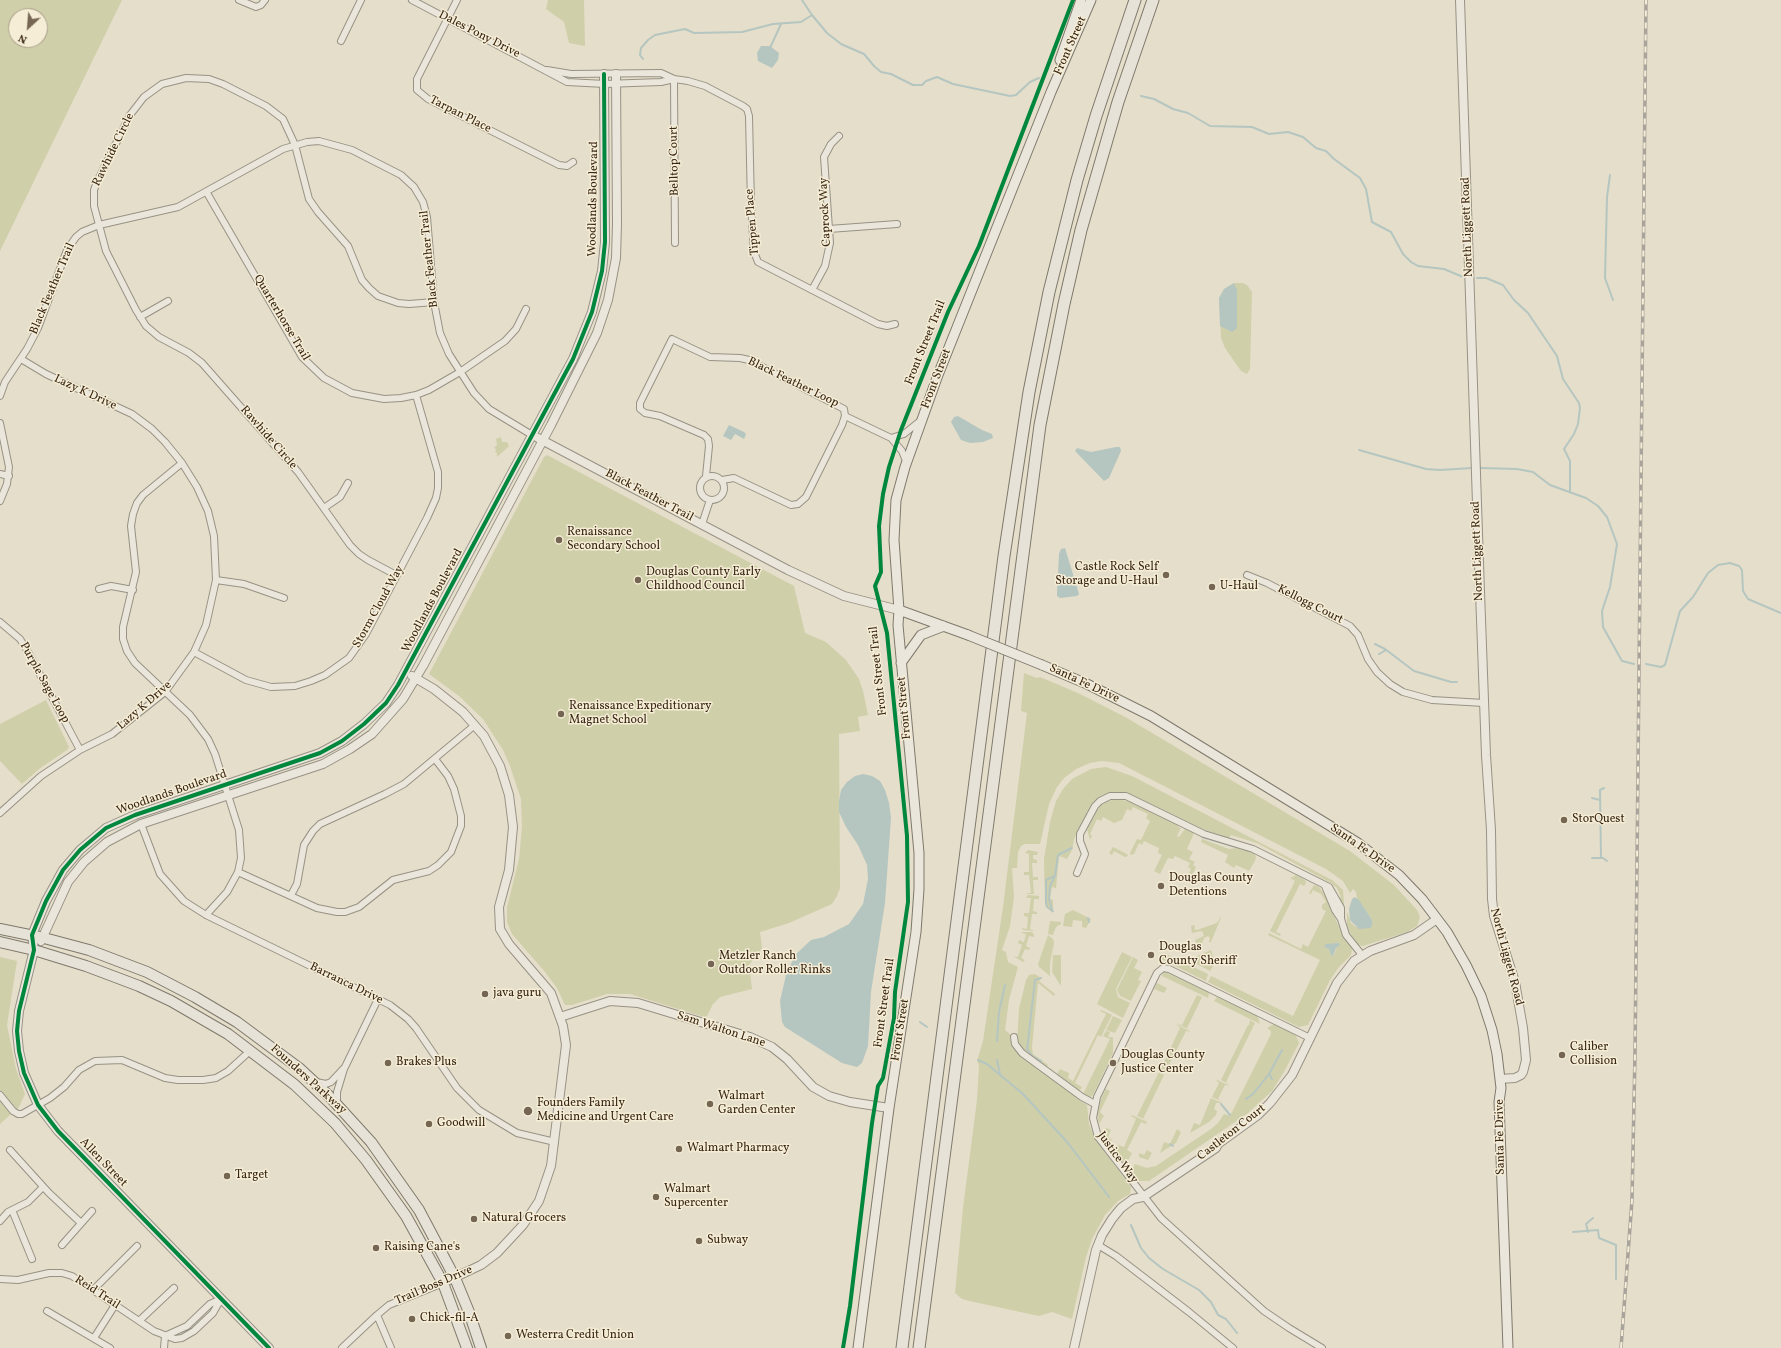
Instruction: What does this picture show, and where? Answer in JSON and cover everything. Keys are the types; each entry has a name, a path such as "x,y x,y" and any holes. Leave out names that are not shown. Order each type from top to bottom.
{"highway":[{"path":"902,1348 1004,556 1029,392 1051,285 1077,180 1105,88 1135,0"},
{"path":"919,1348 1040,425 1064,304 1081,230 1118,102 1153,0"},
{"name":"Founders Parkway","path":"0,929 32,935 89,950 128,964 160,978 195,996 237,1022 287,1059 314,1082 337,1104 371,1142 400,1182 430,1229 469,1312 481,1348"},
{"name":"Founders Parkway","path":"0,942 34,950 86,966 139,986 202,1018 251,1050 308,1098 335,1124 366,1160 406,1216 443,1283 467,1348"},
{"path":"251,1050 262,1050 287,1059"}],"main road":[{"name":"Front Street","path":"1051,92 1081,0"},
{"name":"Front Street","path":"858,1348 889,1108 916,932 919,889 919,853 898,625 899,610 894,517 899,485 921,421 1051,92 1091,0"},
{"name":"Santa Fe Drive","path":"899,610 960,632 1042,665 1087,684 1151,716 1358,843 1399,875 1422,899 1459,952 1481,996 1495,1040 1500,1079 1508,1348"},
{"path":"901,663 921,635 944,626"}],"street":[{"path":"239,0 256,7 261,5 265,0"},
{"path":"341,41 361,0"},
{"name":"Dales Pony Drive","path":"412,0 547,70 567,82 604,84 616,83"},
{"name":"Tarpan Place","path":"457,0 417,79 416,88 418,92 559,165 567,166 573,162"},
{"name":"North Liggett Road","path":"1460,0 1484,703 1491,830 1492,903 1515,982 1523,1028 1526,1060 1521,1075 1513,1078 1500,1079"},
{"name":"Dales Pony Drive","path":"547,70 571,74 616,74"},
{"name":"Tippen Place","path":"616,74 661,73 674,79"},
{"name":"Woodlands Boulevard","path":"34,950 32,935 46,901 63,870 88,842 118,822 309,757 342,740 364,724 386,703 406,672 580,344 592,312 604,256 606,224 604,74"},
{"name":"Woodlands Boulevard","path":"34,950 44,938 68,882 84,862 107,842 141,824 313,768 350,749 372,734 403,699 416,678 543,440 590,349 603,316 611,288 616,258 616,74"},
{"name":"Rawhide Circle","path":"396,575 359,554 287,459 202,363 189,353 159,338 140,317 111,264 99,225 94,199 94,190 100,174 130,115 144,97 162,84 174,80 196,77 223,84 275,112 283,119 295,145 309,199 318,212 348,246 362,280 369,288 378,296 398,303 409,304 434,302"},
{"name":"Tippen Place","path":"616,83 661,82 674,79 688,80 706,86 747,109 755,257 761,264 881,325 895,324"},
{"name":"Belltop Court","path":"674,79 675,243"},
{"name":"Caprock Way","path":"812,290 827,261 830,243 824,157 831,144 839,136"},
{"name":"Black Feather Trail","path":"0,396 5,382 21,359 38,328 71,244 82,232 99,225 168,210 207,193 272,155 295,145 319,141 352,150 401,175 414,187 423,202 427,217 434,302 440,333 449,354 460,372 474,393 489,409 532,435 788,570 833,591 899,610"},
{"name":"Quarterhorse Trail","path":"207,193 302,357 312,368 338,386 352,393 384,399 416,395 442,383 505,341 516,329 526,309"},
{"path":"829,229 897,224"},
{"path":"140,317 168,301"},
{"name":"Black Feather Loop","path":"706,476 715,476 722,480 734,478 791,505 798,504 806,497 845,416 844,409 841,406 755,363 740,358 710,357 672,339 640,403 640,409 645,413 660,416 704,435 709,443 706,476 700,483 700,492 705,498 710,500"},
{"name":"Lazy K Drive","path":"0,813 42,776 80,750 112,734 165,692 194,652 206,625 216,580 216,547 213,528 205,503 182,463 156,432 132,414 46,374 21,359"},
{"name":"Storm Cloud Way","path":"194,652 228,671 258,684 284,687 311,681 325,675 350,658 366,634 430,512 438,488 435,462 416,395"},
{"path":"845,416 891,438 902,450 906,461"},
{"path":"891,438 904,434 921,421"},
{"path":"0,423 8,457 9,476 0,501"},
{"path":"182,463 148,490 136,506 131,526 136,562 133,590 125,615 123,639 127,651 135,663 202,729 211,744 229,796 240,838 241,858 238,872 227,892 206,915"},
{"path":"0,474 9,476"},
{"path":"702,524 710,500 718,499 724,493 724,484 722,480"},
{"path":"324,508 340,497 348,482"},
{"name":"Kellogg Court","path":"1247,575 1267,583 1350,626 1358,635 1368,659 1377,672 1390,684 1404,692 1432,700 1484,703"},
{"path":"216,580 244,584 284,598"},
{"path":"100,589 111,586 133,590"},
{"name":"Purple Sage Loop","path":"0,622 20,639 80,750"},
{"name":"Trail Boss Drive","path":"342,1348 377,1314 389,1305 405,1297 443,1283 481,1265 497,1253 529,1218 544,1189 551,1166 566,1055 565,1035 560,1017 550,993 544,983 509,944 500,929 499,907 509,870 512,842 511,812 505,781 500,766 489,745 475,725 449,700 406,672"},
{"path":"291,896 296,884 304,845 313,831 328,818 395,789 435,759 475,725"},
{"path":"238,872 317,908 345,912 359,907 393,880 429,871 446,859 457,840 461,816 448,776 435,759"},
{"path":"1077,873 1085,856 1080,841 1080,834 1092,810 1102,800 1118,795 1132,798 1204,834 1253,849 1329,887 1334,893 1341,908 1341,919 1348,938 1362,955"},
{"path":"107,842 118,828 118,822"},
{"name":"Barranca Drive","path":"141,824 156,864 167,883 184,901 206,915 378,999 399,1011 412,1024 457,1088 479,1110 517,1133 555,1142"},
{"name":"Castleton Court","path":"1074,1348 1098,1245 1104,1230 1118,1212 1133,1199 1143,1197 1216,1148 1218,1144 1262,1111 1287,1082 1342,974 1362,955 1414,935 1437,919"},
{"name":"Allen Street","path":"34,950 22,994 17,1031 19,1051 24,1073 38,1105 58,1131 269,1348"},
{"name":"Justice Way","path":"1310,1038 1169,968 1163,968 1157,973 1095,1104 1094,1122 1098,1137 1136,1184 1143,1197 1165,1222 1250,1299 1289,1328 1322,1348"},
{"path":"337,1104 337,1092 345,1067 378,999"},
{"name":"Sam Walton Lane","path":"560,1017 610,1001 638,1003 750,1037 767,1044 788,1060 813,1087 829,1096 850,1102 889,1108"},
{"path":"1014,1037 1015,1044 1022,1053 1082,1097 1095,1104"},
{"path":"0,1095 18,1114 27,1112 58,1092 79,1070 95,1062 122,1060 165,1078 178,1080 203,1080 216,1078 228,1071 251,1050"},
{"path":"314,1082 326,1084 331,1082 345,1067"},
{"path":"10,1150 44,1188 81,1223"},
{"path":"1,1217 28,1202 44,1188"},
{"path":"12,1210 32,1259"},
{"path":"62,1244 92,1211"},
{"path":"1098,1245 1116,1256 1233,1348"},
{"path":"93,1290 137,1246"},
{"name":"Reid Trail","path":"0,1279 18,1280 49,1273 62,1273 77,1278 154,1331 175,1339 191,1334 213,1313 221,1299"},
{"path":"139,1320 174,1288"},
{"path":"164,1348 165,1336 187,1326 210,1304 221,1299"},
{"path":"94,1338 115,1305"},
{"path":"46,1311 110,1348"},
{"path":"377,1314 391,1348"}],"green space":[{"path":"0,0 122,0 0,251"},
{"path":"548,0 584,0 585,46 569,43 564,22 546,9"},
{"path":"1234,283 1243,283 1247,285 1252,292 1250,369 1247,374 1241,371 1225,348 1221,338 1219,298 1224,289"},
{"path":"501,437 502,442 507,442 509,446 497,457 497,453 495,452 496,449 494,448 497,445 496,439"},
{"path":"547,455 794,586 805,633 826,642 846,660 859,679 863,691 868,715 858,717 860,731 839,734 840,888 837,896 832,904 789,923 760,932 762,948 749,965 752,989 720,997 713,1004 707,1016 704,1017 630,994 607,994 572,1005 565,1005 557,988 512,934 507,922 507,907 519,859 522,827 521,799 510,766 503,750 483,719 459,696 429,674 544,457"},
{"path":"1024,673 1037,678 1040,677 1078,693 1127,718 1350,851 1394,885 1417,910 1420,917 1417,926 1407,932 1363,946 1358,945 1347,928 1347,912 1351,923 1356,927 1370,928 1372,920 1357,898 1356,892 1353,889 1350,893 1343,881 1326,869 1119,763 1102,761 1090,763 1076,769 1064,778 1057,787 1049,804 1040,844 1025,844 1021,846 1018,852 1017,868 1012,868 1014,897 1010,926 1002,950 1006,952 1008,962 1018,967 1009,1000 1005,1030 1011,1035 1013,1045 1087,1105 1089,1124 1096,1141 1131,1187 1130,1194 1118,1201 1105,1215 1092,1239 1086,1257 1072,1319 1052,1312 1039,1316 974,1302 962,1299 955,1293 963,1208 977,1100 979,1065 977,1061 983,1041 1003,907 1027,713 1021,711"},
{"path":"46,700 69,747 67,750 39,769 22,784 0,761 0,724"},
{"path":"1106,767 1132,776 1332,880 1343,890 1344,905 1342,905 1338,899 1341,897 1337,888 1331,883 1257,843 1231,835 1229,838 1205,830 1132,795 1118,792 1103,795 1093,803 1074,839 1072,850 1067,859 1059,856 1056,888 1052,887 1050,899 1053,900 1053,913 1049,910 1045,903 1044,859 1050,822 1056,801 1063,789 1072,779 1091,769"},
{"path":"1111,799 1129,801 1179,825 1178,827 1181,828 1177,836 1179,837 1186,829 1194,833 1187,849 1193,852 1189,859 1195,862 1193,865 1196,867 1189,882 1186,880 1191,869 1188,867 1190,863 1175,856 1173,859 1168,858 1160,874 1154,871 1162,855 1158,853 1159,848 1144,841 1142,845 1139,843 1134,854 1131,855 1130,853 1137,839 1141,840 1150,821 1146,818 1148,814 1133,807 1131,811 1127,809 1122,820 1114,823 1103,817 1101,821 1097,819 1090,834 1092,836 1090,840 1087,829 1095,813 1101,805 1109,800 1111,801"},
{"path":"1202,839 1229,849 1237,848 1254,853 1256,857 1255,861 1249,871 1236,865 1234,868 1225,862 1228,855 1201,842"},
{"path":"1113,847 1127,854 1128,856 1125,857 1114,851 1112,855 1109,853"},
{"path":"1028,850 1038,852 1037,855 1033,855 1033,859 1037,860 1037,863 1032,863 1033,877 1038,877 1038,880 1033,880 1034,894 1026,893 1031,893 1029,875 1024,875 1024,872 1029,872 1029,854 1025,853"},
{"path":"1296,875 1305,880 1306,883 1304,886 1300,884 1276,932 1281,934 1280,936 1270,931 1295,881 1290,878"},
{"path":"1314,885 1319,887 1325,895 1343,936 1352,949 1351,955 1339,967 1330,980 1308,1025 1299,1027 1208,982 1211,976 1293,1016 1320,960 1268,935 1269,933 1301,949 1303,944 1308,947 1326,911 1322,909 1322,905 1326,902 1321,894 1313,890 1311,894 1309,893","holes":["1338,943 1334,955 1331,955 1329,949 1326,948"]},
{"path":"1028,895 1039,896 1039,899 1034,899 1033,911 1037,912 1037,914 1032,914 1030,929 1034,931 1023,930 1022,928 1027,929 1028,917 1024,916 1024,913 1029,913 1031,898 1026,898"},
{"path":"1073,910 1091,919 1086,928 1082,927 1082,921 1073,920 1072,927 1063,926 1065,914"},
{"path":"1222,915 1211,942 1209,942 1210,938 1208,936 1204,938 1201,946 1197,945 1195,940 1204,936 1202,931 1192,933 1191,926 1195,925 1194,929 1197,930 1217,923"},
{"path":"1050,921 1061,922 1061,924 1056,927 1053,935 1048,934"},
{"path":"1032,932 1034,937 1029,936 1026,946 1030,948 1029,950 1025,949 1021,958 1025,960 1023,962 1013,956 1018,957 1022,945 1018,943 1019,940 1024,942 1026,934 1021,933"},
{"path":"1048,935 1053,939 1054,943 1050,963 1050,976 1039,967 1038,964"},
{"path":"1211,950 1215,963 1210,971 1190,959"},
{"path":"1122,952 1132,957 1116,989 1118,997 1130,1003 1123,1018 1097,1004"},
{"path":"1164,953 1208,974 1206,981 1161,959"},
{"path":"1053,955 1061,955 1061,986 1052,972"},
{"path":"0,957 17,961 7,1025 16,1069 25,1094 19,1107 0,1124"},
{"path":"1133,957 1138,960 1134,968 1142,972 1138,980 1141,981 1131,1001 1120,996 1117,990"},
{"path":"1164,971 1207,991 1209,994 1208,998 1162,976"},
{"path":"1035,974 1041,978 1039,981 1055,994 1054,996 1038,983 1032,1047 1033,1054 1048,1065 1047,1067 1053,1070 1051,1073 1041,1065 1042,1063 1040,1061 1038,1063 1027,1055 1017,1043 1019,1009 1026,980 1029,975"},
{"path":"1157,983 1167,988 1164,993 1154,989"},
{"path":"1197,995 1202,997 1187,1028 1192,1031 1176,1023 1182,1025"},
{"path":"1217,997 1257,1015 1260,1024 1214,1001"},
{"path":"1101,1010 1112,1015 1101,1037 1098,1035 1075,1083 1082,1087 1079,1092 1057,1074 1060,1069 1069,1073 1068,1078 1073,1081 1106,1014 1100,1011"},
{"path":"1113,1016 1122,1020 1115,1033 1106,1030"},
{"path":"1250,1020 1255,1023 1226,1082 1230,1085 1221,1080 1249,1025"},
{"path":"1176,1024 1191,1032 1186,1031 1165,1073 1160,1071 1180,1028"},
{"path":"1274,1024 1295,1034 1299,1043 1272,1091 1248,1113 1149,1181 1138,1181 1131,1172 1135,1164 1147,1168 1156,1166 1211,1129 1218,1123 1224,1114 1230,1116 1271,1034 1271,1031 1267,1028"},
{"path":"1106,1031 1110,1032 1108,1037 1113,1037 1113,1053 1093,1095 1089,1098 1083,1094 1110,1039 1103,1036"},
{"path":"1159,1072 1164,1075 1143,1119 1137,1116"},
{"path":"1215,1079 1230,1086 1225,1085 1218,1099 1223,1102 1212,1097 1219,1083"},
{"path":"1106,1089 1110,1091 1100,1112 1104,1116 1099,1124 1097,1113 1098,1105"},
{"path":"1211,1098 1222,1103 1216,1103 1214,1109 1217,1111 1216,1115 1209,1122 1190,1133 1194,1123 1200,1125"},
{"path":"1132,1115 1147,1122 1146,1124 1141,1122 1127,1150 1132,1153 1129,1159 1124,1162 1115,1150 1118,1145 1124,1147 1136,1119 1131,1116"},
{"path":"1106,1128 1111,1130 1108,1137 1112,1140 1110,1142 1107,1142 1103,1136"},
{"path":"1177,1129 1181,1132 1176,1143 1160,1153 1164,1142 1170,1144"},
{"path":"1147,1150 1152,1153 1148,1160 1139,1157 1139,1153 1144,1155"}],"shaded area":[{"path":"761,46 770,46 779,53 778,60 772,68 758,61 757,53"},
{"path":"1234,283 1237,290 1237,328 1232,332 1220,326 1219,298 1224,289"},
{"path":"958,416 992,434 993,438 983,442 970,443 961,440 951,422 954,417"},
{"path":"729,425 744,432 746,434 744,439 735,434 731,440 723,436"},
{"path":"1120,447 1121,451 1109,478 1104,481 1075,451 1077,448 1091,452"},
{"path":"1065,548 1079,594 1077,596 1060,598 1057,596 1059,554 1061,549"},
{"path":"863,774 872,776 880,781 885,790 889,803 891,818 885,903 871,992 868,1046 862,1063 857,1067 842,1063 785,1027 782,1022 780,1001 786,975 795,955 811,940 824,937 849,924 863,904 868,879 867,865 858,845 846,827 839,812 839,801 841,790 847,782 855,776"},
{"path":"1355,897 1359,900 1372,920 1372,926 1370,928 1359,929 1350,920 1349,909 1352,899"},
{"path":"1339,943 1340,945 1336,948 1333,956 1331,955 1329,949 1324,947 1326,944"}],"waterway":[{"path":"802,0 812,15"},
{"path":"643,59 640,55 641,48 655,35 685,29 694,33 742,32 773,24 801,22 812,15 827,33 841,44 864,54 881,72 891,74 913,85 922,85 926,81 937,77 953,84 1010,96 1016,95 1030,82 1039,78"},
{"path":"770,48 781,24"},
{"path":"1141,96 1154,99 1173,109 1188,113 1210,126 1252,127 1269,134 1288,132 1303,137 1316,148 1326,151 1334,159 1360,178 1366,189 1372,222 1391,232 1403,254 1411,262 1418,266 1444,269 1463,277"},
{"path":"1610,175 1607,197 1605,278 1613,300"},
{"path":"1477,278 1486,278 1503,285 1514,300 1528,313 1557,356 1563,379 1579,403 1580,408 1578,424 1574,434 1564,449 1570,461 1570,492"},
{"path":"1359,450 1426,469 1440,470 1472,468"},
{"path":"1480,468 1517,469 1533,472 1550,485 1586,498 1598,506 1607,517 1617,544 1610,587 1602,611 1603,627 1622,661 1634,664"},
{"path":"1646,664 1661,667 1665,665 1680,611 1693,597 1708,573 1718,565 1730,563 1739,566 1742,570 1743,591 1748,599 1781,613"},
{"path":"1375,644 1385,649 1414,671 1451,682 1457,682"},
{"path":"1379,654 1386,650"},
{"path":"1601,858 1600,790 1604,788"},
{"path":"1592,798 1600,800"},
{"path":"1202,837 1236,847"},
{"path":"1053,911 1047,907 1046,903 1046,880 1055,876 1058,855 1072,848"},
{"path":"1592,858 1603,858 1607,861"},
{"path":"1052,910 1049,899 1050,886 1054,878"},
{"path":"1088,918 1089,922"},
{"path":"1027,1050 1035,980 1041,978"},
{"path":"997,1041 999,1012 1005,985"},
{"path":"920,1022 927,1027"},
{"path":"1027,1049 1033,1057 1041,1061"},
{"path":"1272,1079 1269,1074 1282,1050"},
{"path":"978,1060 987,1064 1023,1094 1068,1143 1109,1197"},
{"path":"997,1060 1000,1074"},
{"path":"1246,1099 1253,1094 1269,1074"},
{"path":"1221,1104 1230,1115"},
{"path":"1588,1232 1586,1224 1593,1218"},
{"path":"1131,1225 1141,1248 1149,1258 1163,1269 1199,1290 1211,1302 1218,1315 1226,1319 1237,1333"},
{"path":"1573,1232 1598,1230 1599,1238 1616,1245 1616,1279"}],"railway":[{"path":"1621,1348 1632,1200 1635,1054 1646,0"}],"cycle path":[{"name":"Front Street Trail","path":"843,1348 850,1306 872,1123 878,1086 883,1078 894,1018 895,992 908,902 907,836 887,633 875,586 881,572 879,526 883,494 889,467 901,430 948,312 979,246 1073,0"},
{"path":"269,1348 58,1131 38,1105 24,1073 19,1051 17,1031 19,1011 34,950 32,935 46,901 63,870 80,850 106,828 135,815 320,753 342,741 364,724 386,703 398,685 573,359 592,312 602,271 605,242 604,74"}],"place":[{"name":"Renaissance Secondary School","path":"559,540"},
{"name":"Castle Rock Self Storage and U-Haul","path":"1166,575"},
{"name":"Douglas County Early Childhood Council","path":"638,580"},
{"name":"U-Haul","path":"1212,587"},
{"name":"Renaissance Expeditionary Magnet School","path":"561,714"},
{"name":"StorQuest","path":"1564,820"},
{"name":"Douglas County Detentions","path":"1161,886"},
{"name":"Douglas County Sheriff","path":"1151,955"},
{"name":"Metzler Ranch Outdoor Roller Rinks","path":"711,964"},
{"name":"java guru","path":"485,994"},
{"name":"Caliber Collision","path":"1562,1055"},
{"name":"Brakes Plus","path":"388,1063"},
{"name":"Douglas County Justice Center","path":"1113,1063"},
{"name":"Walmart Garden Center","path":"710,1104"},
{"name":"Founders Family Medicine and Urgent Care","path":"528,1111"},
{"name":"Goodwill","path":"429,1124"},
{"name":"Walmart Pharmacy","path":"679,1149"},
{"name":"Target","path":"227,1176"},
{"name":"Walmart Supercenter","path":"656,1197"},
{"name":"Natural Grocers","path":"474,1219"},
{"name":"Subway","path":"699,1241"},
{"name":"Raising Cane's","path":"376,1248"},
{"name":"Chick-fil-A","path":"412,1319"},
{"name":"Westerra Credit Union","path":"508,1336"}]}
